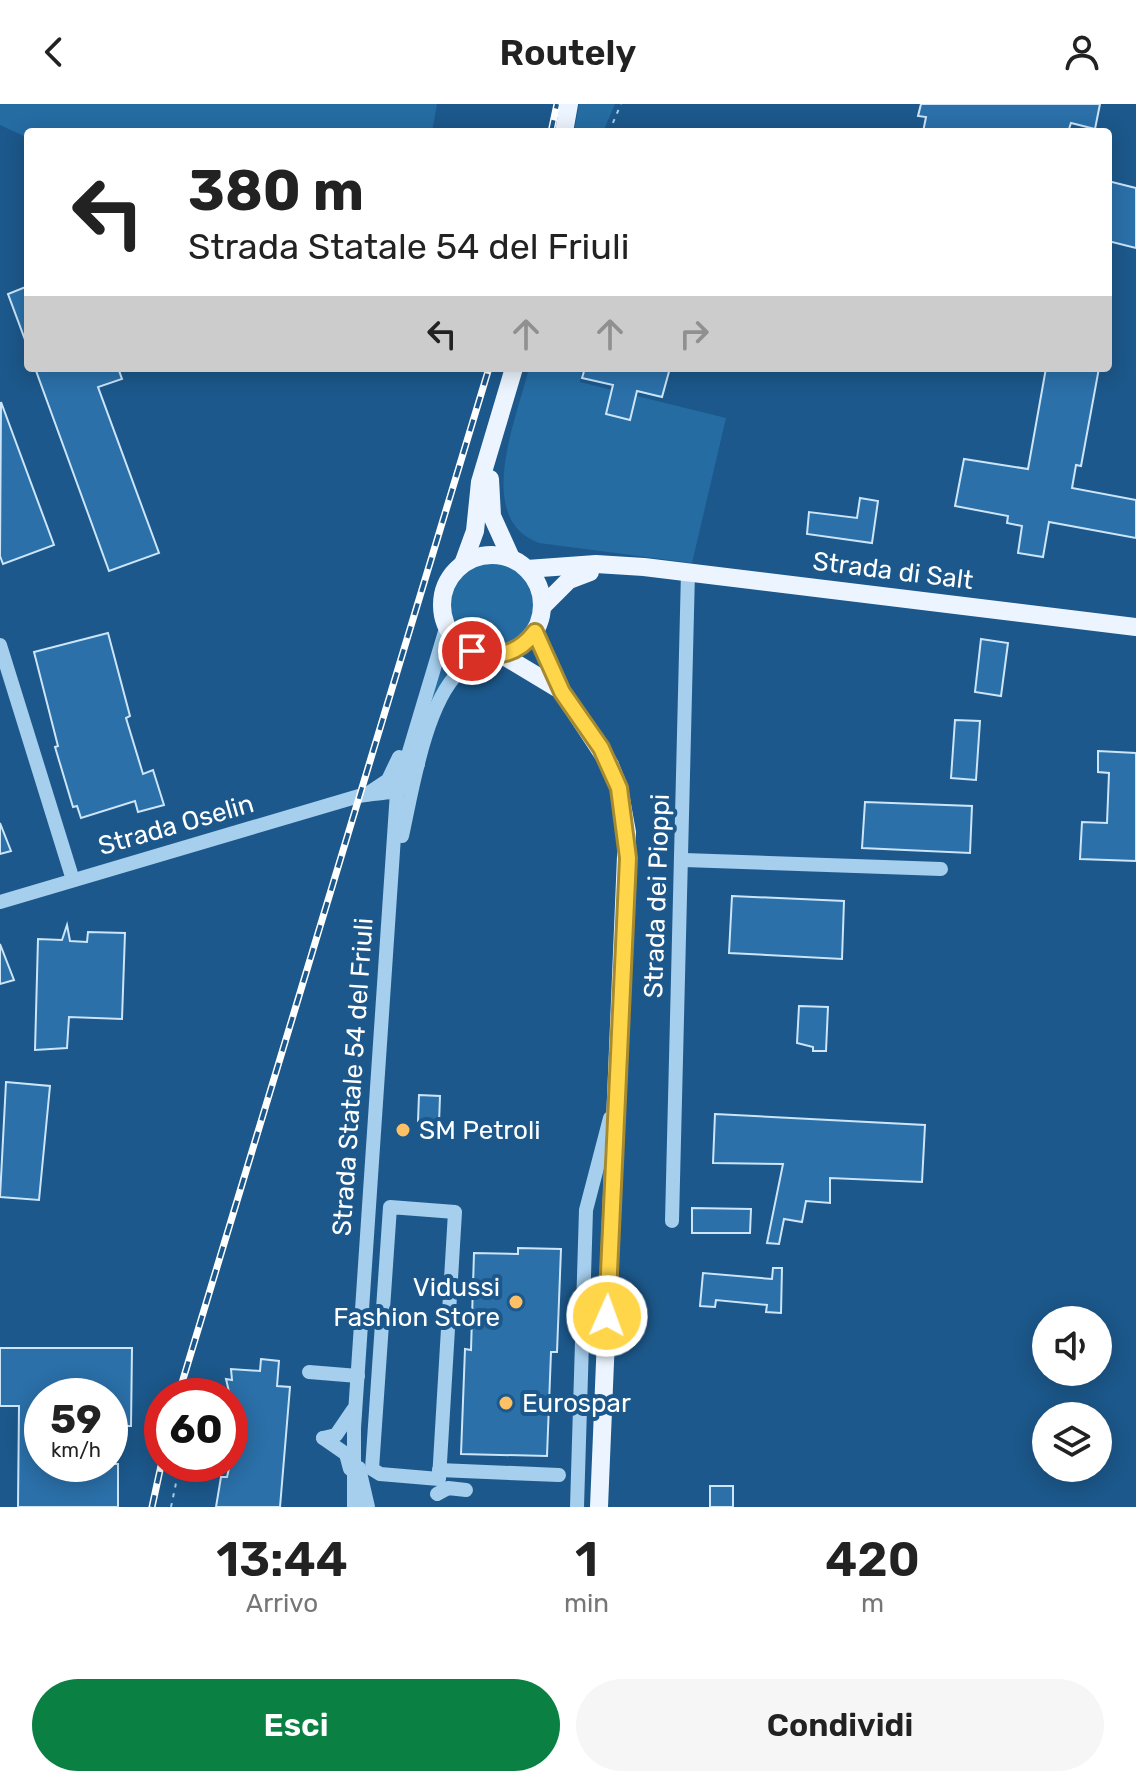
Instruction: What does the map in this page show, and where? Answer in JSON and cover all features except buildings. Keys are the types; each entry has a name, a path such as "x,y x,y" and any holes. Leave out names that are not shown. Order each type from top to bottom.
{"main road":[{"path":"565,128 569,104"},
{"name":"Strada Statale 54 del Friuli","path":"447,625 444,594 449,580 463,564 475,531 480,482 513,372"},
{"name":"Strada Statale 54 del Friuli","path":"490,449 492,516 519,563 538,584 543,606"},
{"path":"463,564 489,555 519,563 644,567"},
{"path":"599,1507 627,832 619,788 610,765 562,692 535,632 543,606 579,575 644,567"},
{"name":"Strada di Salt","path":"644,567 1136,627"},
{"path":"447,625 463,646 497,655 534,671 562,692"},
{"name":"Strada Statale 54 del Friuli","path":"497,655 524,644 535,632"}],"street":[{"name":"Strada dei Pioppi","path":"672,1221 684,860 688,572"},
{"name":"Strada Statale 54 del Friuli","path":"354,1507 354,1428 394,873 397,792 447,625"},
{"path":"0,645 73,880"},
{"name":"Strada Statale 54 del Friuli","path":"394,873 429,728 456,675 497,655"},
{"name":"Strada Statale 54 del Friuli","path":"365,795 380,787 394,770 418,685 437,657"},
{"path":"365,795 397,792 407,785 418,764"},
{"name":"Strada Statale 54 del Friuli","path":"365,795 383,806 392,817 394,873"},
{"name":"Strada Oselin","path":"0,902 365,795"},
{"path":"684,860 941,869"},
{"path":"577,1507 586,1210 616,1094"},
{"path":"438,1487 455,1212 390,1207 372,1469 380,1474 438,1487 466,1490"},
{"path":"309,1372 358,1376"},
{"path":"352,1476 346,1454 323,1438 342,1430 356,1403"},
{"name":"Strada Statale 54 del Friuli","path":"354,1428 368,1507"},
{"path":"438,1487 559,1475"}],"path":[{"path":"611,128 621,104"},
{"path":"171,1507 176,1482"}],"shaded area":[{"path":"0,104 437,104 433,128 24,128 24,136 0,125"},
{"path":"579,104 615,104 605,128 575,128"},
{"path":"528,372 581,372 580,382 726,418 692,563 539,543 519,531 508,513 504,490 509,439"},
{"path":"493,562 517,569 529,581 536,605 529,629 517,641 493,648 469,641 457,629 450,605 457,581 469,569"},
{"path":"446,643 466,658 449,675 418,742"}],"railway":[{"path":"552,128 557,104"},
{"path":"183,1378 488,372"},
{"path":"152,1507 157,1482"}],"place":[{"name":"SM Petroli","path":"403,1130"},
{"name":"Vidussi Fashion Store","path":"516,1302"},
{"name":"Eurospar","path":"506,1403"}],"route":[{"path":"472,651 502,655 524,644 535,632 562,692 601,748 619,788 628,858 607,1316"}]}
